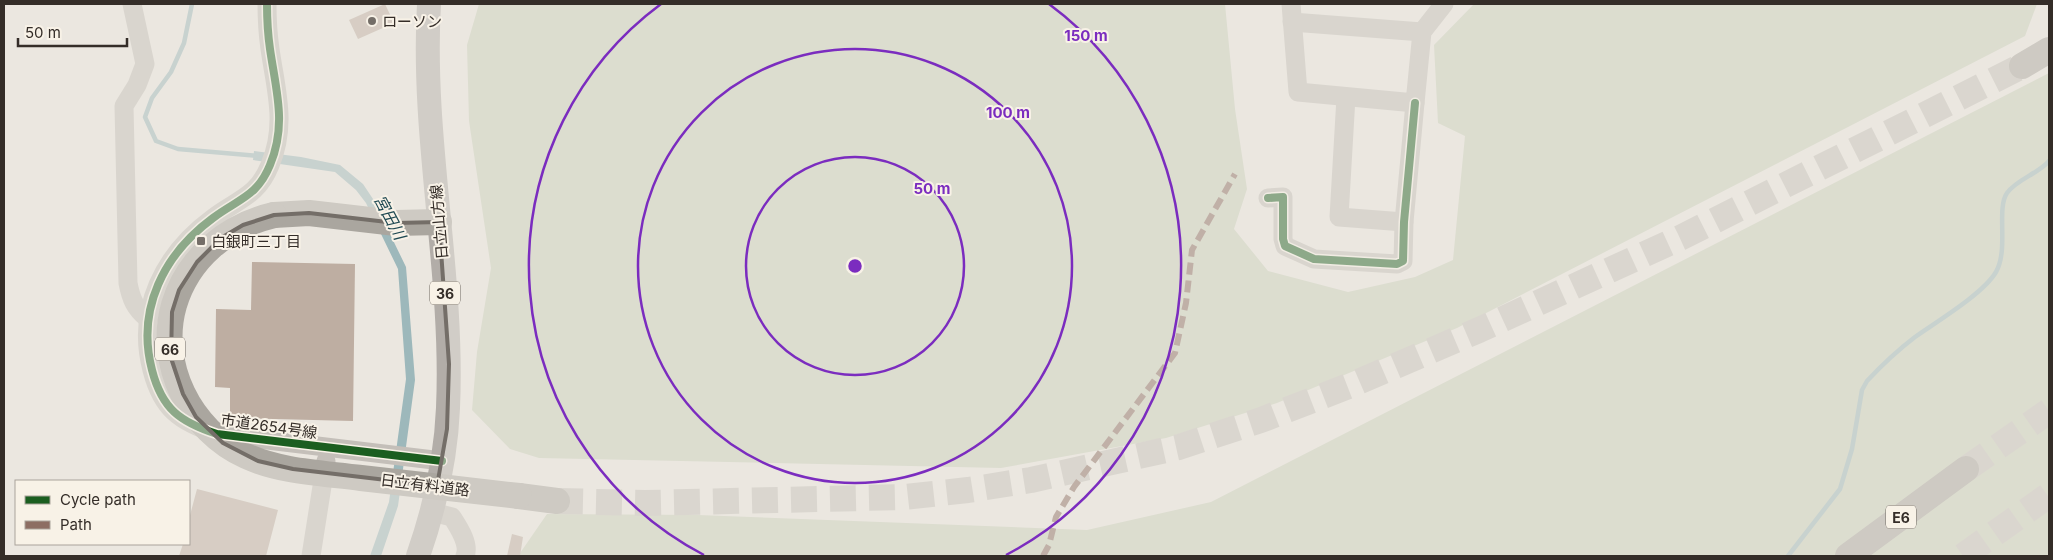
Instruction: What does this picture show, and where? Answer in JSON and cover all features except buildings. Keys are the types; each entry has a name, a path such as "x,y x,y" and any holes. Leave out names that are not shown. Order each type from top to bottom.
{"highway":[{"path":"2022,66 2049,50"},
{"name":"日立有料道路","path":"439,222 409,224 309,213 274,215 255,220 232,231 211,247 197,262 184,281 175,302 170,324 170,347 174,371 183,394 204,426 223,443 258,461 292,469 557,501"},
{"name":"E6","path":"1848,556 1960,474"}],"main road":[{"name":"日立山方線","path":"418,556 432,512 442,461 448,409 449,364 428,63 429,4"}],"street":[{"path":"132,4 145,64 137,85 124,106 128,283 131,300 147,318"},
{"name":"市道2654号線","path":"267,4 270,47 280,122 276,148 265,176 252,193 210,220 182,248 159,280 147,318 150,364 156,386 165,404 178,417 196,427 217,434 442,461"},
{"path":"1268,198 1283,197 1282,239 1285,246 1314,260 1397,264 1403,261 1404,222 1422,32 1444,4"},
{"path":"1414,103 1298,92 1291,13 1422,32"},
{"path":"1346,97 1339,217 1404,222"},
{"path":"311,556 328,448"},
{"path":"432,512 452,517 460,530 467,551 465,556"}],"highlighted area":[{"path":"309,213 396,223 439,222 449,364 447,429 437,486 293,469 258,461 223,443 196,417 183,394 171,358 172,312 179,290 197,262 221,238 243,225 274,215"}],"green space":[{"path":"479,4 1225,4 1235,109 1247,189 1234,229 1268,271 1348,292 1415,277 1453,260 1465,136 1438,123 1434,45 1474,4 2037,4 2025,36 1457,328 1277,403 1166,438 1001,468 539,458 510,449 472,410 477,352 491,268 469,121 467,45"},
{"path":"2049,73 2049,556 518,556 547,514 698,515 1087,530 1211,502"}],"water":[{"path":"254,151 301,157 340,165 363,184 373,199 406,267 415,380 398,506 381,556 370,556 389,502 406,379 398,269 366,203 356,190 335,172 253,160"}],"waterway":[{"name":"宮田川","path":"192,4 184,43 171,72 152,98 145,117 156,141 178,149 258,156"},
{"path":"1788,556 1840,489 1852,449 1862,390 1867,381 1915,337 1970,298 1990,280 2000,263 2002,252 2002,209 2007,193 2016,184 2039,170 2049,161"}],"tunnel":[{"path":"557,501 645,503 905,497 1031,480 1179,447 1261,420 1351,385 1479,330 1680,238 2022,66"},
{"path":"1966,469 2049,411"},
{"path":"1963,556 2049,495"}],"marked path":[{"path":"1043,556 1049,545 1056,517 1074,487 1175,353 1186,303 1192,250 1235,174"}],"cycle path":[{"path":"267,4 269,44 279,107 278,135 275,150 265,176 253,191 196,232 168,266 158,285 151,305 148,326 148,347 156,383 161,395 174,412 183,419 217,434 442,461"},
{"path":"1268,198 1283,197 1283,239 1285,246 1314,259 1397,264 1403,261 1404,222 1415,103"}],"place":[{"name":"ローソン","path":"372,21"},
{"name":"白銀町三丁目","path":"201,241"}]}
